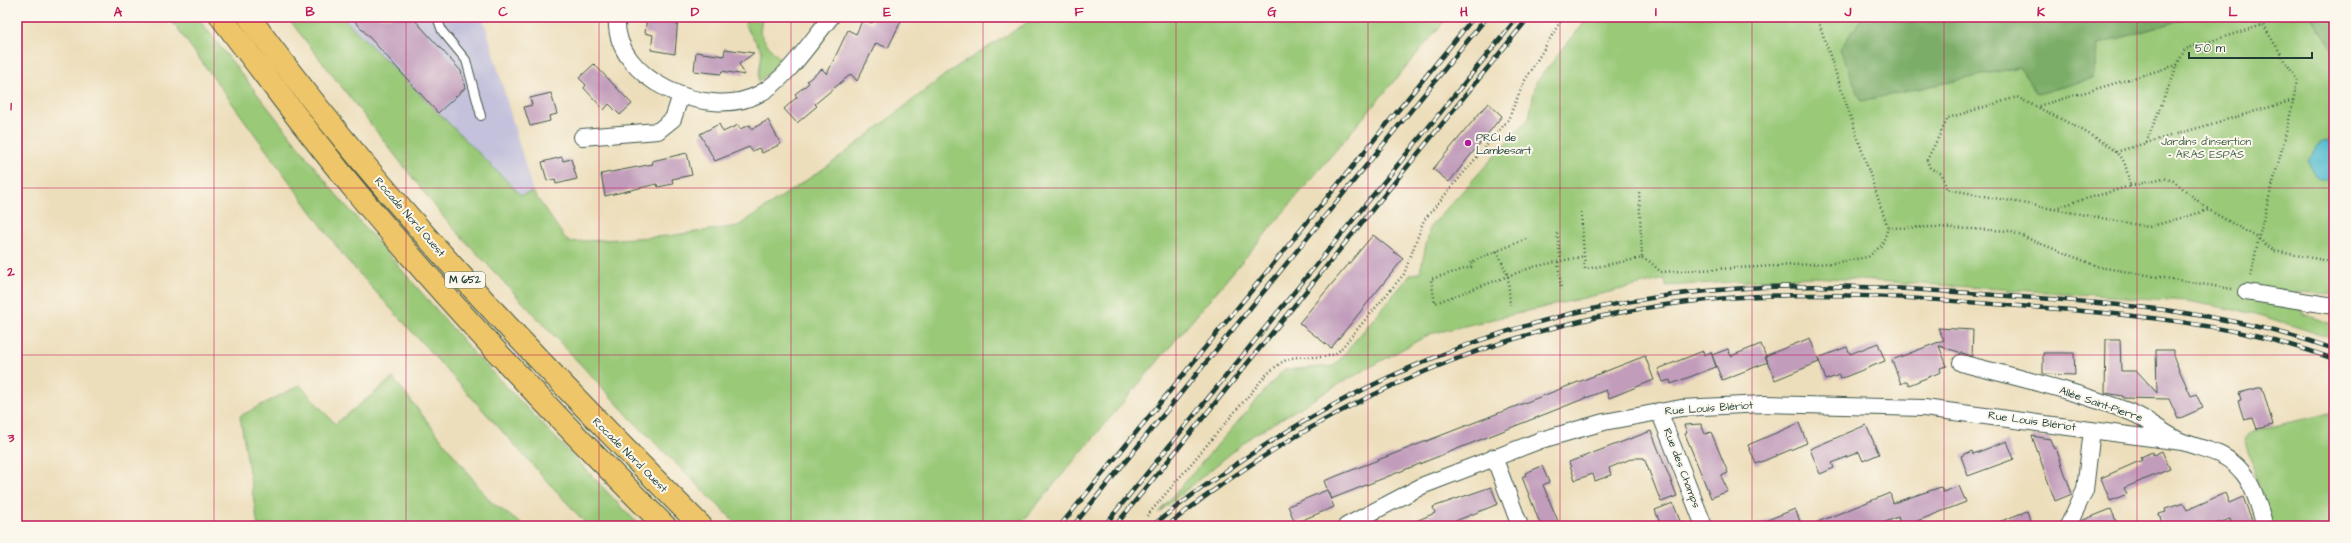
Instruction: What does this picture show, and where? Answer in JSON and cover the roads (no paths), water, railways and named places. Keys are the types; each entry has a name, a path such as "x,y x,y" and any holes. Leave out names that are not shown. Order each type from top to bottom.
{"highway":[{"name":"M 652","path":"222,17 354,188 432,281 525,382 665,526"},
{"name":"Rocade Nord Ouest","path":"249,17 371,173 457,272 560,383 701,526"}],"street":[{"path":"617,17 620,39 636,67 654,81 681,95 714,103 739,102 760,94 778,80 831,17"},
{"path":"582,137 658,131 673,119 681,95"},
{"path":"2248,292 2334,306"},
{"name":"Allée Saint-Pierre","path":"1961,363 2071,392 2122,409 2149,421 2182,442 2217,452 2238,468 2250,484 2265,526"},
{"name":"Rue Louis Blériot","path":"1346,526 1407,493 1494,457 1583,427 1659,411 1764,404 1903,407 1971,413 2182,442"},
{"name":"Rue des Champs","path":"1659,411 1704,526"},
{"path":"2068,526 2085,490 2092,430"},
{"path":"1494,457 1520,526"}],"lane":[{"path":"437,17 442,31 466,60 481,116"}],"water":[{"path":"2334,139 2334,182 2318,178 2307,161 2320,143"}],"railway":[{"path":"1060,526 1474,17"},
{"path":"1073,526 1487,17"},
{"path":"1104,526 1518,17"},
{"path":"1115,526 1529,17"},
{"path":"1152,526 1218,476 1287,432 1357,393 1430,359 1505,332 1582,311 1663,296 1746,288 1844,286 1943,291 2091,302 2173,311 2213,318 2294,336 2334,349"},
{"path":"1167,526 1228,480 1291,439 1357,403 1426,371 1496,345 1568,324 1642,309 1717,299 1755,296 1831,295 1944,300 2099,312 2218,328 2296,346 2334,359"}],"place":[{"name":"PRCI de Lambesart","path":"1468,143"}],"park label":[{"name":"Jardins d’insertion - ARAS ESPAS","path":"2206,147"}]}
